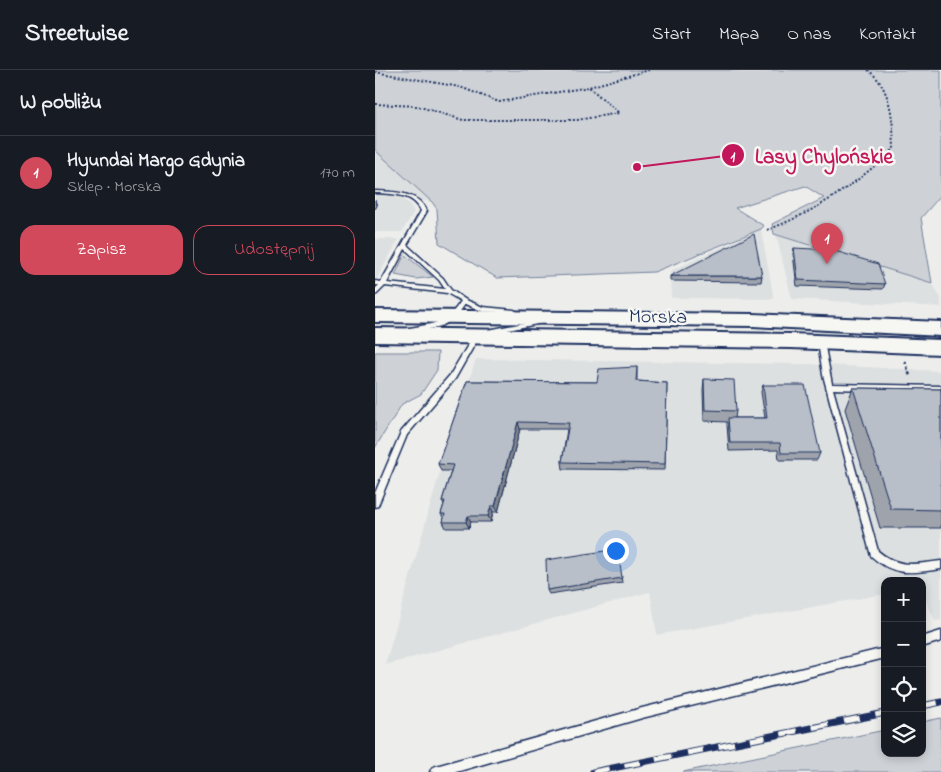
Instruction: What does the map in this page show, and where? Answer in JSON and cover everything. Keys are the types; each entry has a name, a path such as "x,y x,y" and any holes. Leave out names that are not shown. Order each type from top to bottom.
{"main road":[{"name":"Morska","path":"375,316 459,309 571,317 753,320 941,329"},
{"name":"Morska","path":"375,334 821,342 941,347"}],"lane":[{"path":"375,192 413,198 423,207 424,211 383,284 375,293"},
{"path":"375,334 433,327 459,309 441,279 404,246"},
{"path":"375,283 449,291"},
{"path":"375,503 405,434 453,377 475,336 496,330 571,317"},
{"path":"821,342 829,386 875,553 890,566 901,569 941,565"},
{"path":"829,386 941,389"},
{"path":"926,641 941,636"},
{"path":"436,772 642,713 881,654"}],"path":[{"path":"375,72 456,86 478,92 487,100 499,102 589,87 649,70"},
{"path":"767,230 808,215 867,175 894,149 893,120 880,78 867,70"},
{"path":"375,104 417,106 463,120 577,120 619,113 589,87"}],"shaded area":[{"path":"375,70 941,70 941,195 921,218 932,283 774,234 772,224 824,198 805,186 735,208 764,226 761,229 654,272 497,278 439,243 437,209 432,202 375,150"},
{"path":"375,123 432,202 401,199 409,203 414,212 402,232 375,232"},
{"path":"761,229 774,299 671,298 670,271"},
{"path":"776,235 932,283 941,298 941,307 792,299"},
{"path":"375,239 399,239 375,282"},
{"path":"405,255 433,277 416,279 395,275 403,258 400,257"},
{"path":"375,352 438,352 437,370 421,394 402,404 375,448"},
{"path":"476,359 809,364 941,371 941,620 935,621 926,601 926,577 881,577 881,595 657,635 650,592 385,665 450,436"},
{"path":"941,718 941,772 683,772 881,731 881,757 926,757 926,721"}],"building":[{"path":"754,234 762,276 670,276"},
{"path":"794,248 832,250 878,264 885,284 798,280"},
{"path":"637,367 636,381 667,383 665,464 562,462 569,423 518,422 495,506 491,506 488,516 468,516 466,522 443,522 445,514 441,514 445,501 442,501 453,465 438,464 467,381 597,382 599,369"},
{"path":"704,379 734,380 736,411 705,410"},
{"path":"763,385 805,385 820,453 781,453 780,443 730,443 728,418 767,418"},
{"path":"853,388 941,389 941,510 891,509"},
{"path":"618,549 622,578 547,590 546,560"}],"railway":[{"path":"926,705 941,702"},
{"path":"593,772 881,714"}],"place":[{"name":"Lasy Chylońskie","path":"637,167"},
{"name":"Hyundai Margo Gdynia","path":"827,264"}]}
